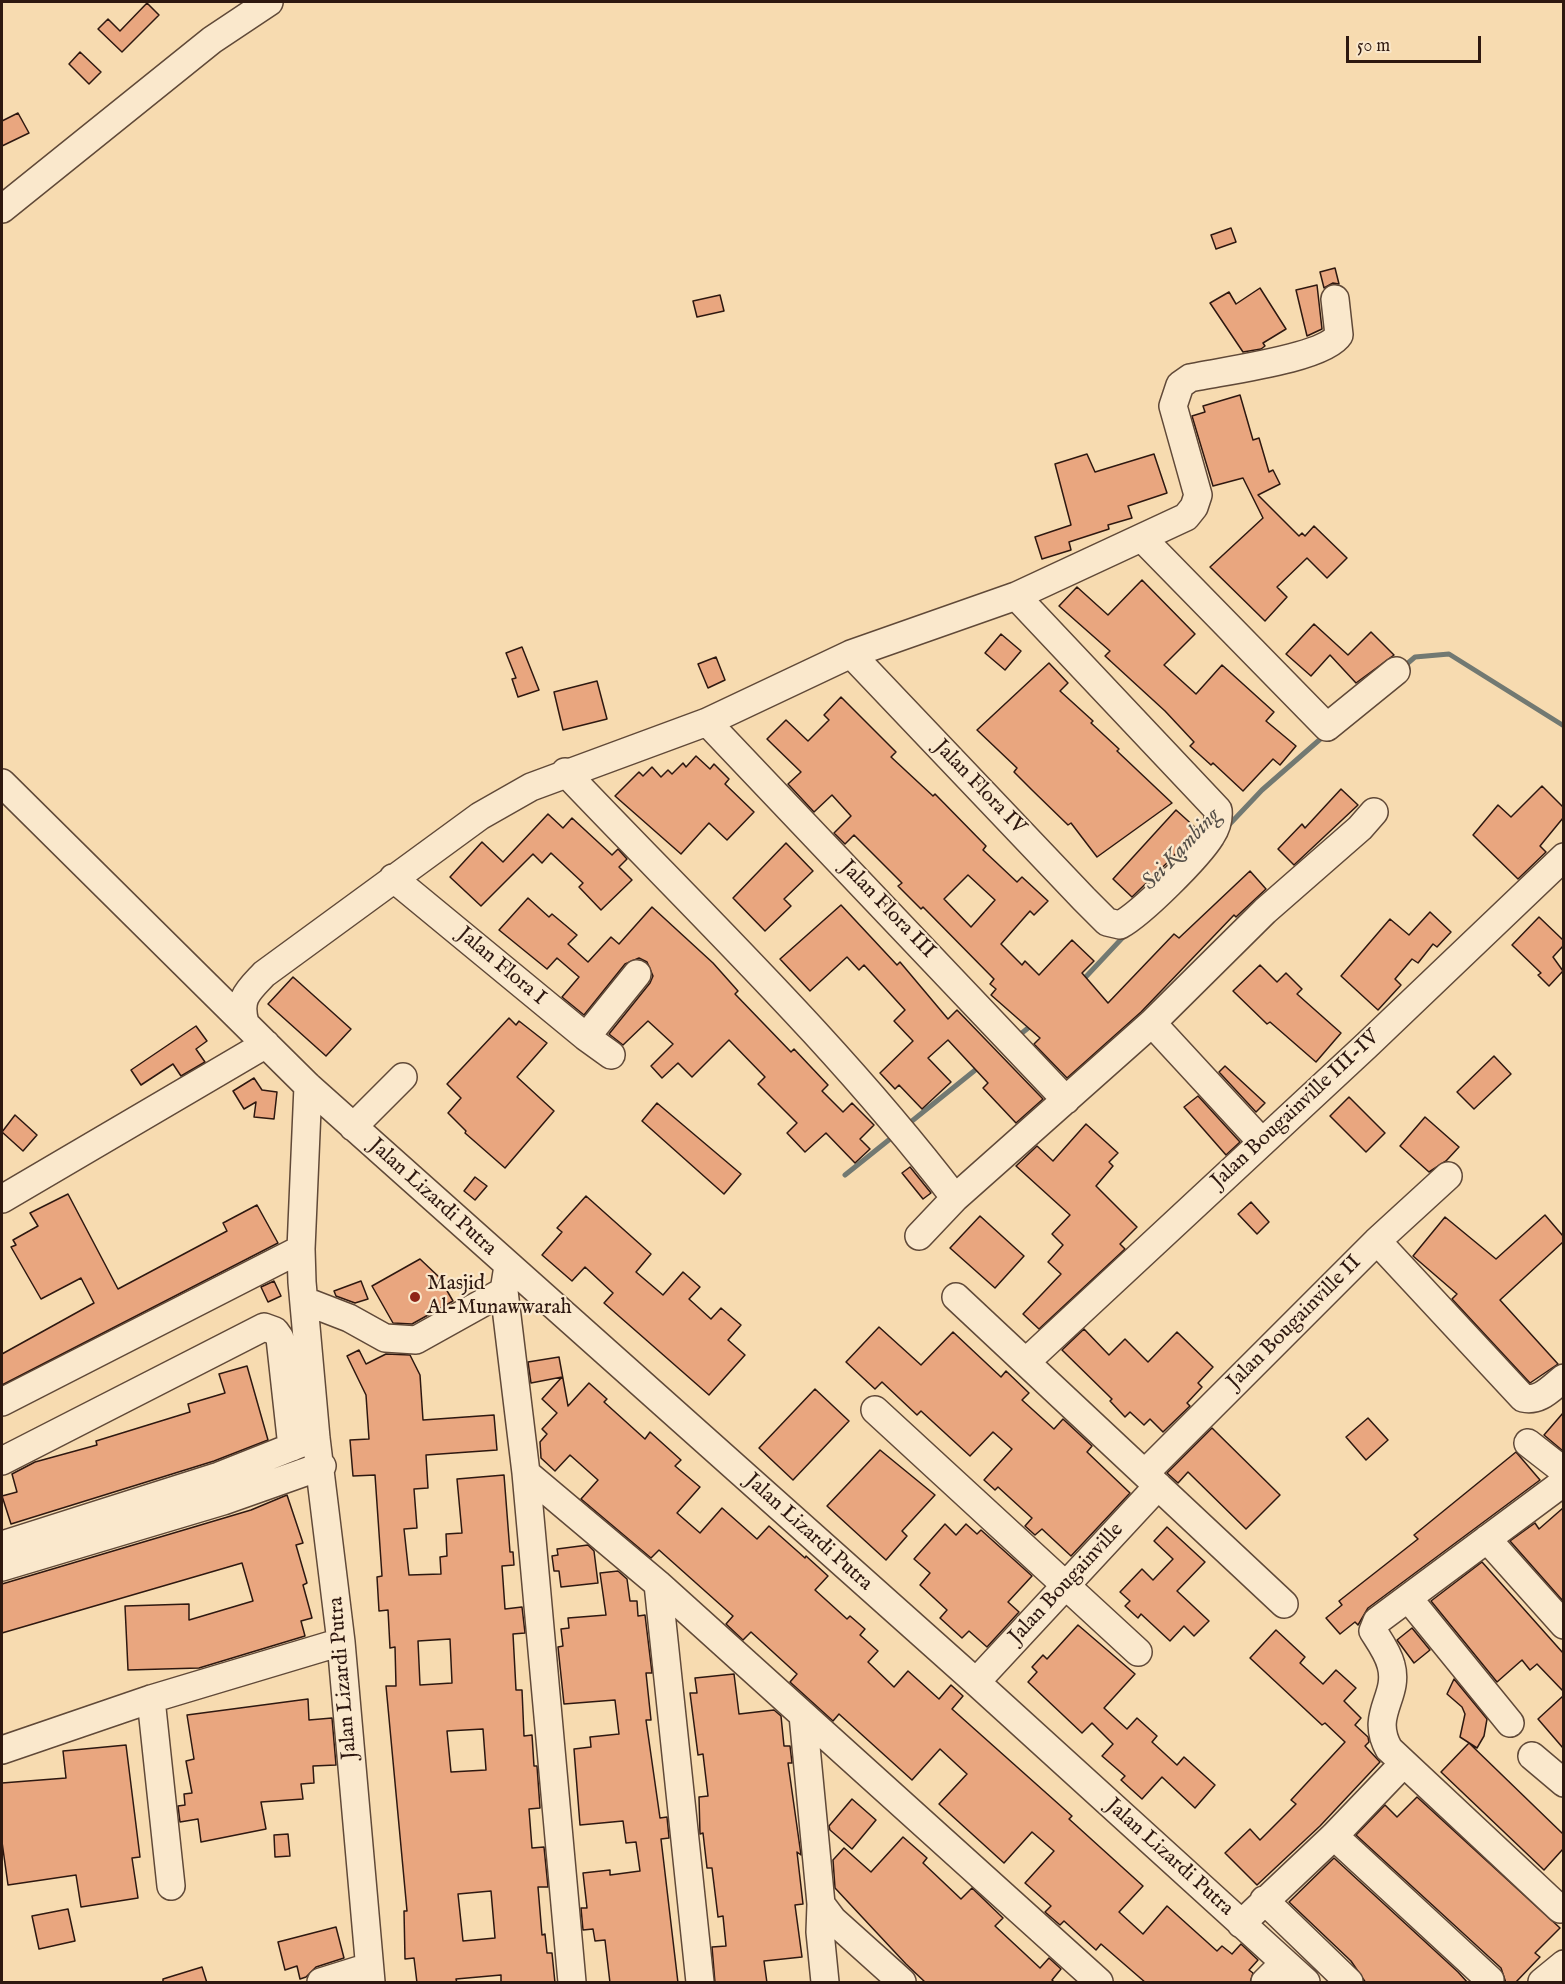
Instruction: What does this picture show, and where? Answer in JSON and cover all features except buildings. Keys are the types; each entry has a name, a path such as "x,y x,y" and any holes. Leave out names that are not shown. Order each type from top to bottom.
{"street":[{"path":"2,209 212,40 269,2"},
{"path":"245,1023 241,1009 245,995 264,974 480,816 531,787 565,772 707,722 851,654 1016,596 1186,517 1194,507 1198,495 1173,406 1180,385 1190,378 1298,357 1335,342 1339,335 1335,299"},
{"path":"1142,538 1327,727 1396,671"},
{"name":"Jalan Flora IV","path":"851,654 1107,922 1120,925 1154,898 1210,838 1219,821 1218,810 1016,596"},
{"name":"Jalan Flora III","path":"707,722 1066,1100"},
{"path":"565,772 841,1058 904,1132 955,1198"},
{"name":"Jalan Lizardi Putra","path":"2,783 308,1086 451,1214 506,1279 976,1682 1306,1983"},
{"path":"919,1236 955,1198 1152,1023 1241,934 1360,828 1374,812"},
{"name":"Jalan Bougainville III-IV","path":"1027,1361 1367,1045 1563,856"},
{"name":"Jalan Flora I","path":"393,878 611,1055"},
{"path":"586,1037 637,974"},
{"path":"1152,1023 1261,1142"},
{"path":"2,1199 266,1044"},
{"path":"353,1127 404,1077"},
{"name":"Jalan Lizardi Putra","path":"308,1086 303,1273 304,1442 322,1466 341,1642 370,1975"},
{"name":"Jalan Bougainville II","path":"1152,1479 1377,1241 1448,1176"},
{"path":"1377,1241 1523,1398 1533,1400 1542,1396 1563,1378"},
{"path":"2,1402 303,1273 350,1318 385,1338 416,1340 506,1279 526,1473 572,1983"},
{"path":"956,1297 1284,1604"},
{"path":"2,1461 264,1327 274,1331 280,1338 304,1442 221,1489 2,1567"},
{"path":"875,1410 1138,1652"},
{"path":"1528,1443 1563,1471"},
{"path":"2,1545 221,1489 322,1466"},
{"path":"526,1473 658,1584 1099,1983"},
{"name":"Jalan Bougainville","path":"976,1682 1066,1586 1152,1479"},
{"path":"1560,1909 1389,1749 1381,1735 1381,1722 1392,1683 1392,1666 1373,1631 1377,1621 1563,1482"},
{"path":"1487,1539 1563,1625"},
{"path":"658,1584 700,1983"},
{"path":"1409,1599 1510,1723"},
{"path":"2,1750 151,1699 341,1642"},
{"path":"151,1699 171,1886"},
{"path":"803,1715 821,1904 820,1932 825,1983"},
{"path":"1532,1756 1563,1783"},
{"path":"1241,1924 1334,1836 1403,1764"},
{"path":"1334,1836 1490,1980"},
{"path":"1264,1900 1349,1983"},
{"path":"821,1904 833,1920 902,1983"},
{"path":"1265,1983 1284,1963"},
{"path":"1542,1983 1563,1964"},
{"path":"321,1983 370,1975"}],"waterway":[{"name":"Sei Kambing","path":"1402,668 1415,657 1449,654 1564,726"},
{"name":"Sei Kambing","path":"1227,827 1262,790 1325,735"},
{"name":"Sei Kambing","path":"1081,982 1126,934"},
{"name":"Sei Kambing","path":"1017,1037 1033,1024"},
{"name":"Sei Kambing","path":"907,1125 979,1067"},
{"name":"Sei Kambing","path":"845,1175 895,1135"}],"place":[{"name":"Masjid Al-Munawwarah","path":"415,1297"}]}
